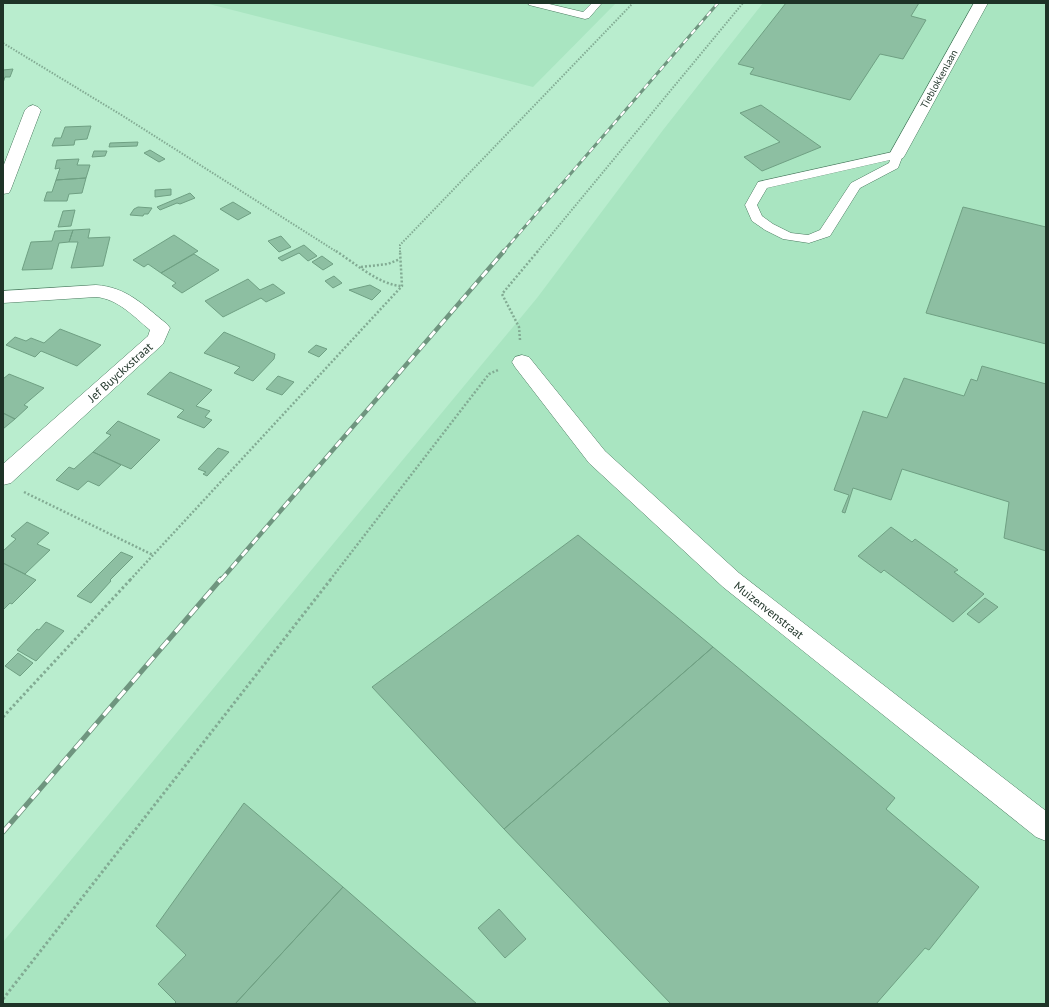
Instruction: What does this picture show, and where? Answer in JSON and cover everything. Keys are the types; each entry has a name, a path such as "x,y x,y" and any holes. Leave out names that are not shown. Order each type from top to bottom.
{"street":[{"name":"Tieblokkenlaan","path":"897,154 981,3"},
{"path":"3,189 33,110"},
{"name":"Jef Buyckxstraat","path":"3,297 96,291 109,292 124,299 160,328 156,339 10,482"},
{"name":"Muizenvenstraat","path":"522,362 597,457 731,580 1046,828"}],"lane":[{"path":"533,3 585,16 597,3"},
{"path":"897,154 894,165 855,186 825,233 809,239 788,236 769,227 756,218 751,205 762,185 805,174 868,162 897,154"}],"path":[{"path":"3,717 402,286 400,245 633,3"},
{"path":"3,999 456,418 488,374 522,362 519,326 502,294 743,3"},
{"path":"3,43 123,116 383,281 394,286 402,286"},
{"path":"361,267 388,264 400,259"},
{"path":"10,482 153,555"}],"shaded area":[{"path":"205,3 616,3 533,87"},
{"path":"763,3 1046,3 1046,1004 3,1004 3,942 537,298 663,130"}],"building":[{"path":"786,3 919,3 911,16 926,20 903,59 880,54 850,100 750,74 754,68 738,64"},
{"path":"13,69 10,77 5,77 3,83 3,70"},
{"path":"761,105 821,147 762,171 744,157 780,142 740,113"},
{"path":"91,126 87,139 75,140 74,145 52,146 55,138 61,138 65,127"},
{"path":"138,142 137,146 109,147 110,143"},
{"path":"150,150 165,159 159,162 144,153"},
{"path":"94,151 107,151 105,156 92,157"},
{"path":"79,159 77,165 90,165 86,178 56,180 60,168 55,169 57,160"},
{"path":"86,178 82,193 69,194 67,201 44,201 47,192 52,192 56,180"},
{"path":"171,189 171,195 155,197 155,190"},
{"path":"190,193 195,198 160,210 157,207"},
{"path":"233,202 251,213 238,220 220,209"},
{"path":"138,207 152,208 148,214 144,214 143,216 130,215 134,209"},
{"path":"963,207 1046,227 1046,344 926,313"},
{"path":"75,210 71,226 58,227 63,211"},
{"path":"90,229 88,238 110,237 103,266 71,268 78,242 69,242 73,230"},
{"path":"73,230 69,242 59,243 52,269 22,270 31,242 52,241 55,231"},
{"path":"174,235 198,251 161,273 148,264 144,267 133,260"},
{"path":"281,236 291,247 279,252 268,241"},
{"path":"304,245 317,256 308,261 299,253 282,261 278,258"},
{"path":"194,254 219,270 182,293 172,286 176,283 161,273"},
{"path":"322,256 333,264 323,270 312,262"},
{"path":"334,276 342,283 333,288 325,281"},
{"path":"248,279 260,290 273,284 285,293 266,302 261,298 223,317 205,301"},
{"path":"370,285 381,291 372,300 349,290"},
{"path":"60,329 101,345 77,366 41,351 35,357 6,345 15,337 26,341 31,338 44,343"},
{"path":"224,332 275,354 274,359 253,381 234,373 240,367 204,353"},
{"path":"316,345 327,349 319,357 308,352"},
{"path":"982,366 1046,384 1046,551 1004,538 1009,502 902,469 891,500 853,488 845,513 842,512 849,495 834,490 863,411 887,418 904,378 964,396 971,379 977,381"},
{"path":"170,372 212,390 196,406 210,411 205,417 212,420 204,428 177,417 184,410 147,394"},
{"path":"9,374 44,388 24,405 28,407 15,419 3,413 3,379"},
{"path":"278,376 294,382 282,395 266,389"},
{"path":"3,413 15,419 3,429"},
{"path":"118,421 160,440 131,469 93,452 111,435 106,433"},
{"path":"218,448 229,452 207,476 203,474 206,472 198,469"},
{"path":"93,452 121,465 99,486 88,481 78,490 56,480 69,467 74,469"},
{"path":"27,522 49,533 37,544 50,550 25,574 3,563 3,551 16,539 11,536"},
{"path":"891,527 912,542 915,539 958,570 954,572 984,594 953,622 884,570 881,573 858,556"},
{"path":"578,535 713,647 504,829 372,687"},
{"path":"121,552 133,557 110,580 111,581 91,603 77,596"},
{"path":"3,563 36,580 12,604 10,603 3,610"},
{"path":"985,598 998,607 979,623 967,614"},
{"path":"46,622 64,631 36,661 17,650 37,629 39,630"},
{"path":"713,647 895,798 886,809 979,887 929,950 925,948 876,1004 671,1004 504,829"},
{"path":"18,653 33,663 20,676 5,666"},
{"path":"244,803 343,887 235,1004 174,1004 176,1002 158,984 186,955 156,926"},
{"path":"343,887 477,1004 235,1004"},
{"path":"499,909 526,939 505,958 478,928"}],"railway":[{"path":"503,252 718,3"},
{"path":"221,580 504,251"},
{"path":"3,832 221,579"}]}
